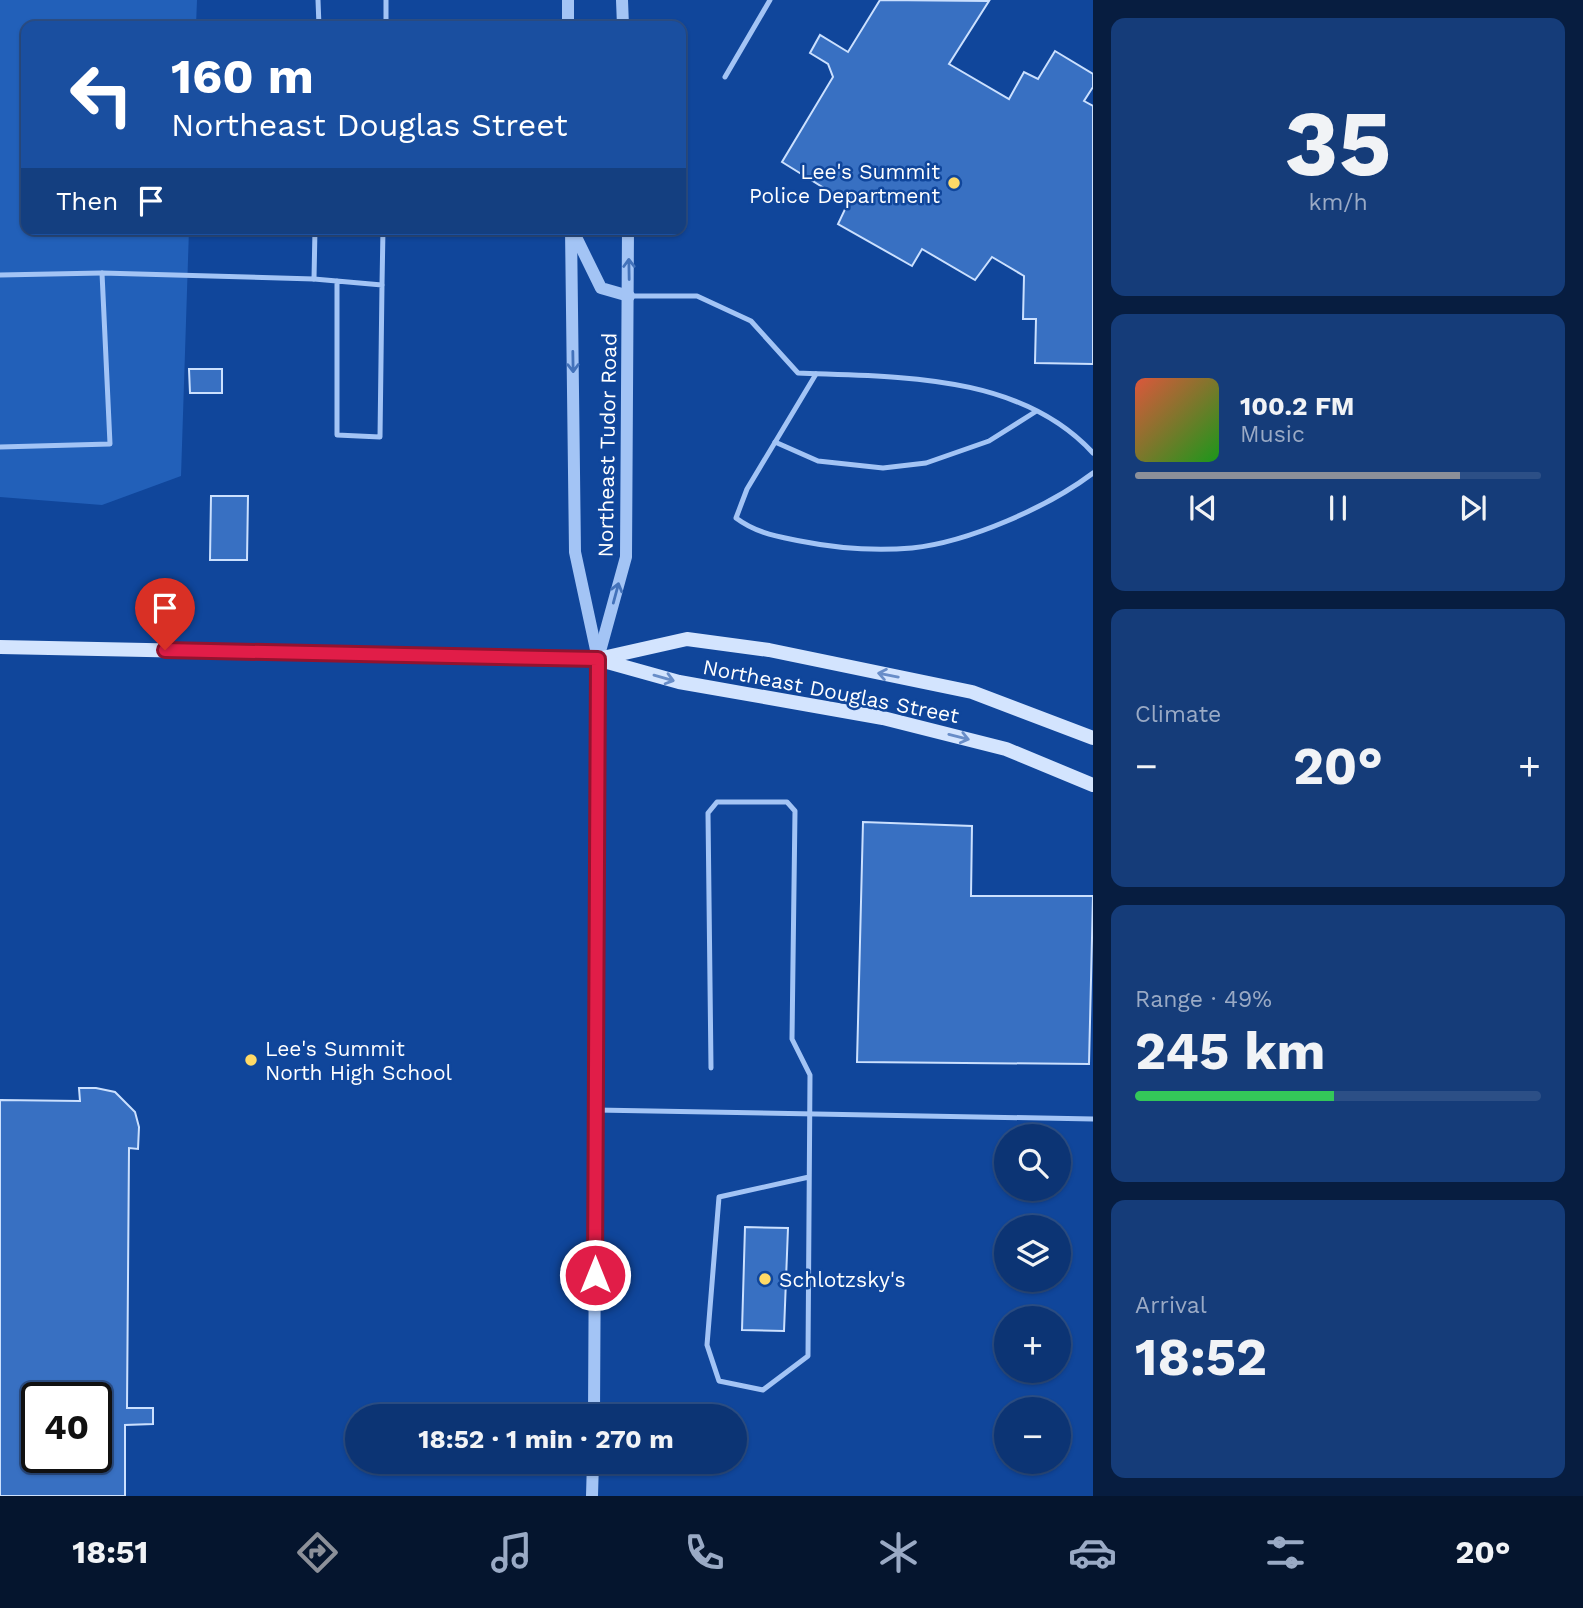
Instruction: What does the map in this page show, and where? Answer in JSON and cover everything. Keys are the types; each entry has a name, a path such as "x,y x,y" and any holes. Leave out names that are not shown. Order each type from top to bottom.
{"main road":[{"name":"Northeast Douglas Street","path":"0,647 598,659 687,639 769,650 972,692 1093,738"},
{"name":"Northeast Douglas Street","path":"598,659 679,682 883,718 1006,749 1093,785"}],"street":[{"path":"568,0 568,21"},
{"path":"622,0 623,21"},
{"name":"Northeast Tudor Road","path":"572,235 575,552 598,659 594,1404"},
{"path":"574,235 586,263 601,288 629,296"},
{"name":"Northeast Tudor Road","path":"598,659 626,556 628,235"},
{"path":"592,1496 593,1474"}],"lane":[{"path":"318,0 319,21"},
{"path":"386,0 386,21"},
{"path":"725,77 770,0"},
{"path":"314,279 315,235"},
{"path":"337,281 337,435 380,438 383,235"},
{"path":"0,447 110,444 102,273"},
{"path":"0,275 102,273 314,279 382,285"},
{"path":"629,296 697,296 751,321 797,373 916,378 1012,398 1079,438 1093,453"},
{"path":"816,374 747,489 736,518 753,531 822,545 912,548 975,533 1045,501 1093,473"},
{"path":"775,442 818,461 883,468 926,464 989,441 1035,412"},
{"path":"710,1068 708,813 717,802 787,802 795,811 792,1039 810,1075 808,1356 763,1390 719,1381 707,1345 719,1197 809,1177"},
{"path":"596,1110 1093,1119"}],"shaded area":[{"path":"0,0 197,0 196,21 21,21 21,235 189,235 181,476 102,505 0,497"}],"building":[{"name":"Lee's Summit Police Department","path":"880,0 989,1 949,64 1009,99 1024,72 1038,79 1055,51 1093,74 1093,87 1084,101 1093,106 1093,364 1035,363 1036,319 1023,319 1024,276 992,257 975,280 922,249 912,266 838,224 848,203 782,162 833,77 828,64 810,53 820,35 848,52"},
{"path":"189,369 222,369 222,393 190,393"},
{"path":"211,496 248,496 247,560 210,560"},
{"path":"863,822 972,826 971,896 1093,896 1089,1064 857,1062"},
{"path":"79,1088 96,1088 115,1092 135,1112 139,1127 138,1149 129,1148 127,1408 153,1408 153,1424 125,1425 125,1496 0,1496 0,1100 80,1101"},
{"name":"Schlotzsky's","path":"745,1227 788,1228 784,1331 742,1330"}],"place":[{"name":"Lee's Summit Police Department","path":"954,183"},
{"name":"Lee's Summit North High School","path":"251,1060"},
{"name":"Schlotzsky's","path":"765,1279"}],"route":[{"path":"165,650 598,659 595,1275"}]}
